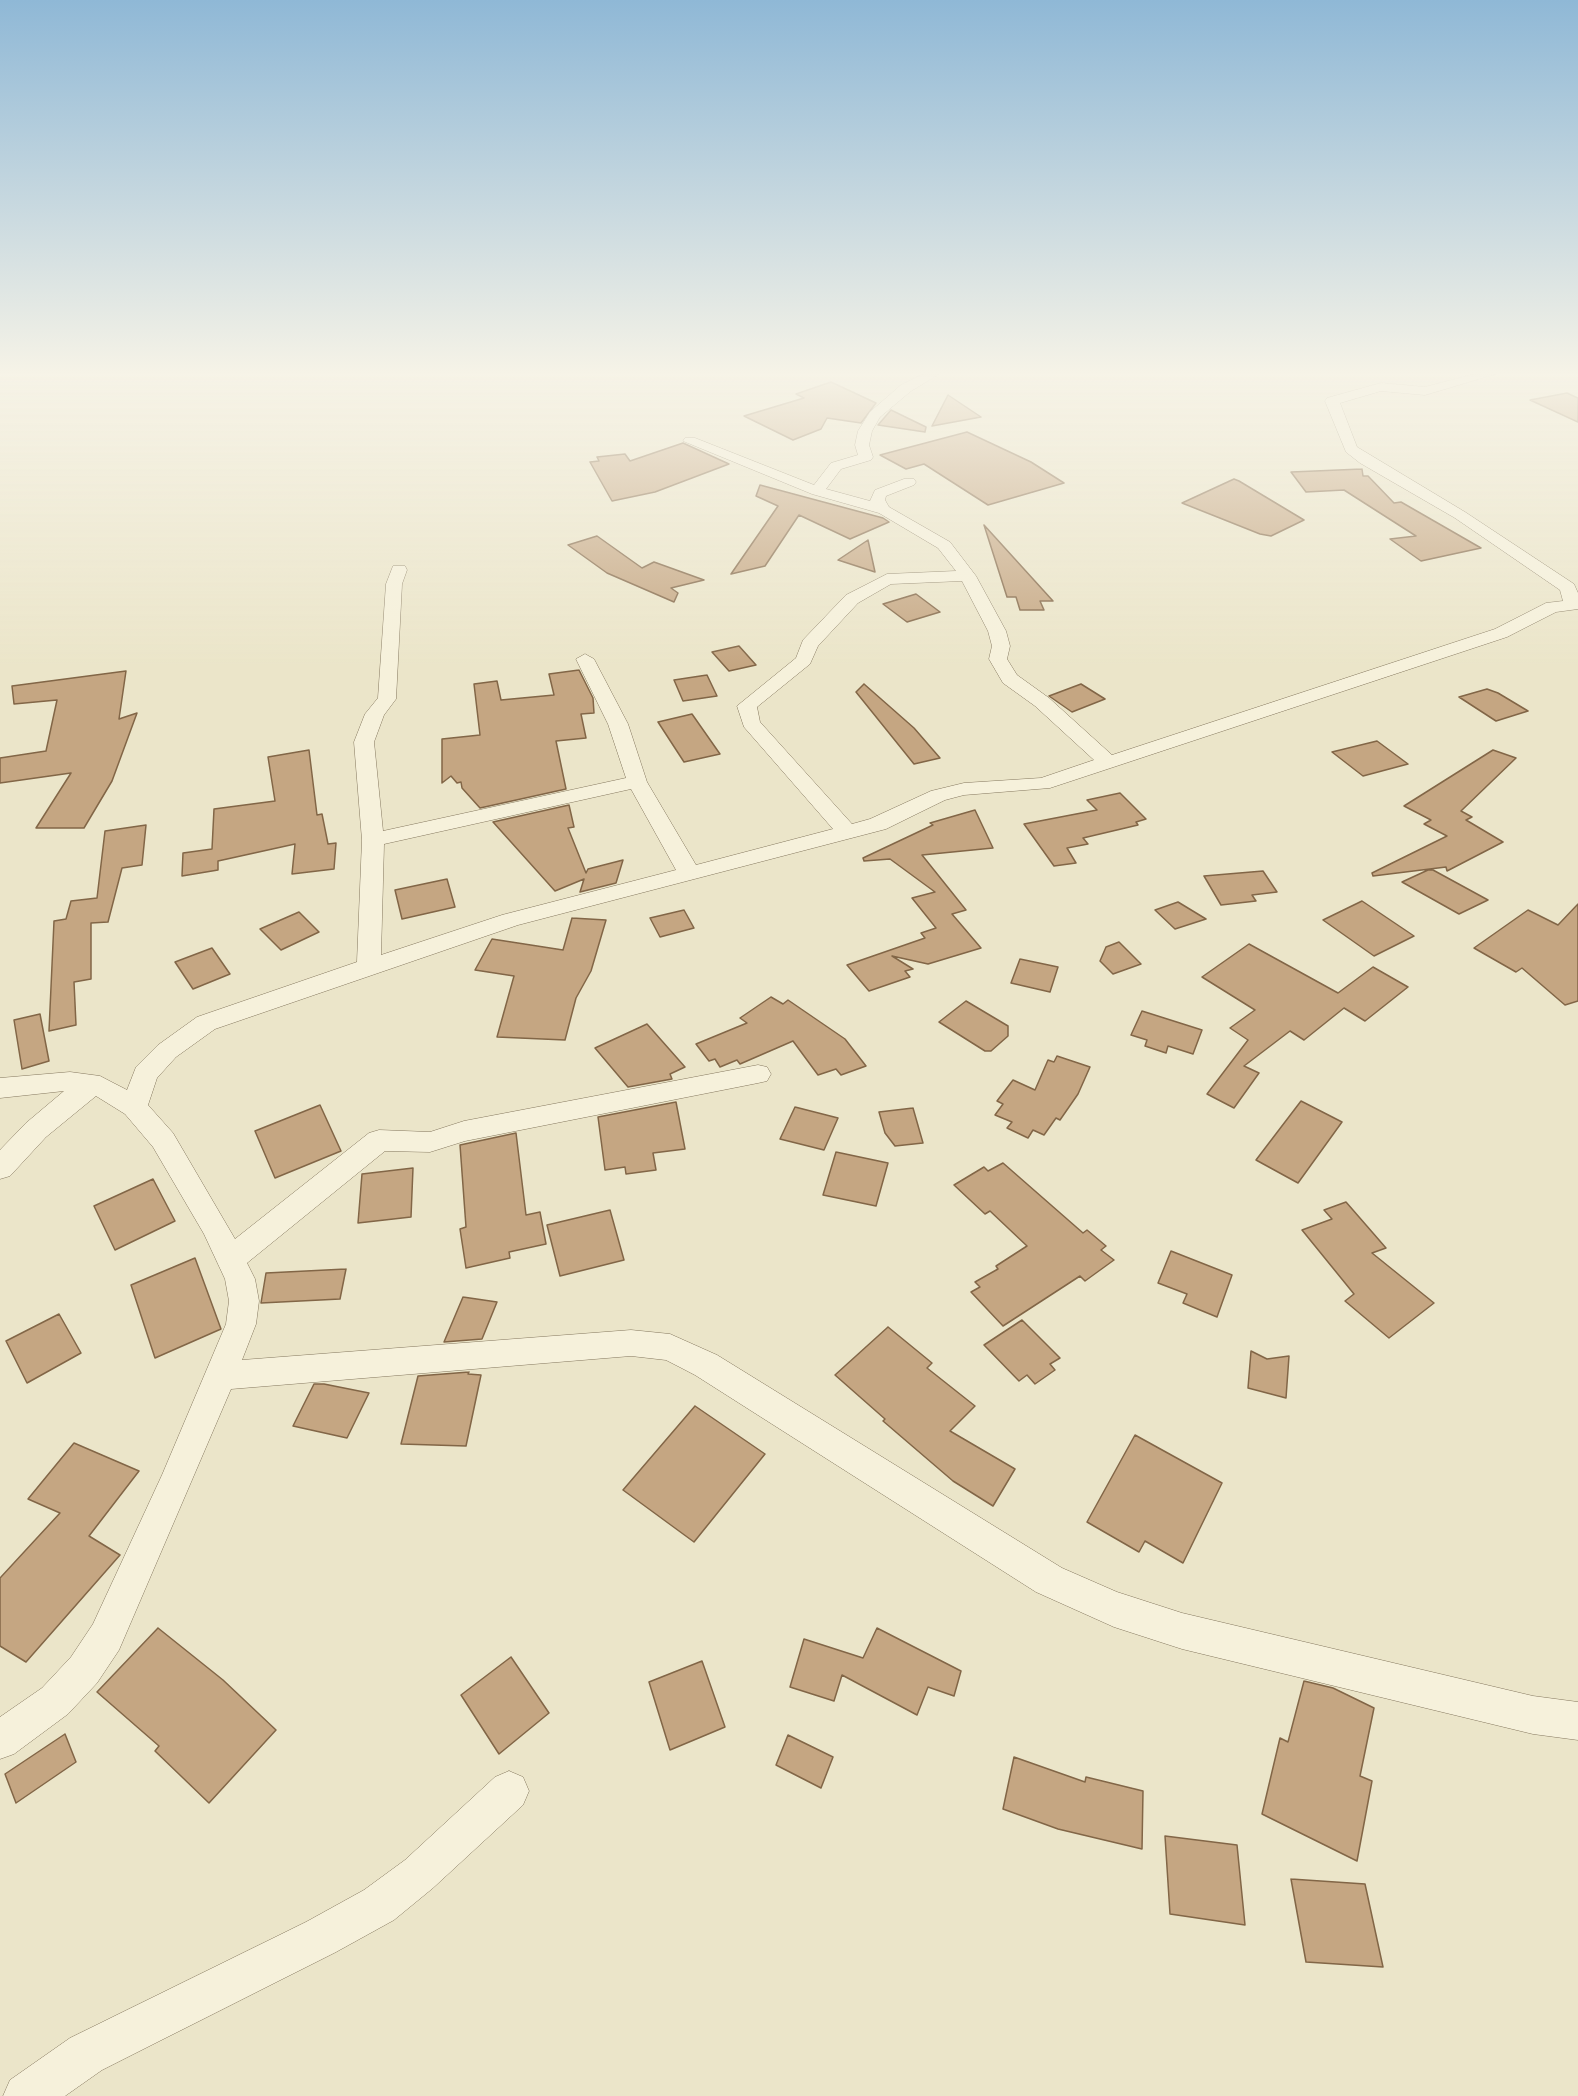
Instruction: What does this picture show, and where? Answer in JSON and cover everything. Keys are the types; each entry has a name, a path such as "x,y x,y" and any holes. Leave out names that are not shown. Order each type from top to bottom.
{"street":[{"path":"766,471 817,491 884,510 944,545 968,576 997,631 1001,646 998,659 1010,679 1042,702 1109,763"},
{"path":"817,491 832,471"},
{"path":"134,1107 145,1074 187,1034 206,1023 240,1010 510,920 878,824 938,795 964,789 1043,784 1501,633 1542,611 1575,604 1568,588 1460,515 1384,471"},
{"path":"884,510 877,500 880,493 909,482"},
{"path":"369,967 373,840 364,742 375,714 387,699 394,584 399,570"},
{"path":"847,832 751,723 747,706 804,660 809,644 852,598 886,579 968,576"},
{"path":"585,659 618,724 637,782 690,874"},
{"path":"373,840 637,782"},
{"path":"230,1260 379,1140 430,1142 464,1131 758,1074"},
{"path":"0,1088 70,1081 91,1083 134,1107 163,1140 216,1229 240,1279 244,1301 241,1324 220,1376 177,1480 106,1637 84,1670 55,1701 0,1740"},
{"path":"0,1168 36,1130 91,1083"},
{"path":"220,1376 631,1344 670,1347 706,1365 1049,1580 1114,1609 1182,1631 1533,1715 1578,1721"},
{"path":"26,2096 86,2054 321,1937 379,1905 419,1874 509,1791"}],"building":[{"path":"595,471 711,471 655,492 612,501"},
{"path":"935,471 1045,471 1064,483 988,505"},
{"path":"1362,471 1363,476 1368,476 1394,503 1401,502 1481,548 1421,561 1390,539 1416,536 1344,490 1306,492 1291,472"},
{"path":"1234,479 1304,520 1271,536 1260,534 1182,503"},
{"path":"760,485 883,518 889,522 850,539 799,515 765,566 731,574 778,506 756,496"},
{"path":"984,525 1053,601 1040,601 1044,610 1020,610 1016,597 1007,597"},
{"path":"597,536 642,568 654,562 704,580 671,588 678,593 674,602 607,573 568,545"},
{"path":"868,540 875,572 838,560"},
{"path":"916,594 940,612 907,622 883,604"},
{"path":"739,646 756,665 729,671 712,652"},
{"path":"579,670 593,698 594,713 581,714 586,738 556,741 566,789 480,808 462,788 461,782 457,783 451,776 442,783 442,739 480,735 474,684 497,681 501,700 554,695 549,674"},
{"path":"126,671 119,719 137,713 112,781 84,828 36,828 71,773 0,783 0,758 46,751 57,700 14,704 12,686"},
{"path":"707,675 717,696 683,701 674,680"},
{"path":"864,684 914,728 940,758 914,764 856,692"},
{"path":"1081,684 1105,699 1072,712 1049,696"},
{"path":"1487,689 1528,711 1496,721 1459,697"},
{"path":"692,714 720,754 684,762 658,722"},
{"path":"1377,741 1408,764 1363,776 1332,752"},
{"path":"309,750 317,815 322,814 328,844 336,843 334,869 292,874 295,844 218,861 218,870 182,876 183,853 212,849 214,809 275,801 268,757"},
{"path":"1493,750 1516,758 1461,811 1472,817 1466,820 1503,842 1447,871 1446,867 1373,876 1372,873 1447,836 1424,824 1431,820 1404,806"},
{"path":"1120,793 1146,819 1136,822 1138,825 1083,838 1088,844 1067,848 1076,863 1054,866 1024,824 1097,810 1087,800"},
{"path":"569,805 574,827 568,828 586,873 588,869 623,860 616,883 580,892 584,879 555,891 493,822"},
{"path":"975,810 993,848 922,855 966,910 952,914 981,948 928,964 892,956 913,969 905,971 910,977 869,991 847,965 925,938 921,933 936,928 912,898 935,892 890,859 864,861 863,858 933,825 930,823"},
{"path":"146,825 142,865 122,868 108,922 91,923 91,979 74,982 76,1025 49,1031 54,921 66,919 71,901 97,898 105,831"},
{"path":"1428,870 1433,870 1488,900 1459,914 1402,882"},
{"path":"1263,871 1277,892 1252,895 1256,901 1221,905 1204,876"},
{"path":"447,879 455,907 402,919 395,890"},
{"path":"1362,901 1414,936 1374,956 1323,920"},
{"path":"1178,902 1206,919 1175,929 1155,910"},
{"path":"1578,904 1578,1001 1565,1005 1522,968 1516,972 1474,948 1528,910 1558,925"},
{"path":"684,910 694,928 660,937 650,918"},
{"path":"299,912 319,932 281,950 260,929"},
{"path":"572,918 606,920 591,971 576,998 565,1040 497,1037 514,976 475,970 492,939 563,950"},
{"path":"1119,942 1141,964 1113,974 1100,961 1106,947"},
{"path":"1249,944 1338,993 1373,967 1408,987 1365,1021 1344,1008 1304,1040 1290,1031 1244,1066 1259,1073 1234,1108 1207,1094 1248,1040 1230,1028 1255,1010 1202,977"},
{"path":"212,948 230,974 193,989 175,962"},
{"path":"1020,959 1058,967 1050,992 1011,983"},
{"path":"771,997 783,1004 788,1000 845,1039 866,1066 841,1075 836,1069 818,1075 793,1041 740,1064 737,1060 720,1067 715,1059 709,1061 696,1044 747,1023 740,1018"},
{"path":"966,1001 1008,1026 1008,1036 991,1051 985,1051 939,1022"},
{"path":"1142,1011 1202,1030 1193,1054 1168,1046 1166,1053 1145,1046 1147,1040 1131,1035"},
{"path":"40,1014 49,1061 22,1069 14,1020"},
{"path":"647,1024 685,1067 670,1074 672,1079 628,1087 595,1048"},
{"path":"1057,1056 1090,1067 1078,1094 1060,1120 1056,1118 1044,1135 1033,1130 1028,1138 1007,1128 1012,1122 995,1115 1003,1104 997,1101 1013,1080 1035,1090 1048,1060 1054,1062"},
{"path":"1301,1101 1342,1122 1298,1183 1256,1160"},
{"path":"676,1102 685,1149 653,1153 656,1170 626,1174 625,1167 605,1170 598,1117"},
{"path":"320,1105 341,1151 275,1178 255,1131"},
{"path":"795,1107 838,1118 824,1150 780,1139"},
{"path":"913,1108 923,1143 895,1146 885,1133 879,1112"},
{"path":"516,1133 526,1215 540,1212 546,1244 509,1252 510,1258 466,1268 460,1229 466,1227 460,1145"},
{"path":"836,1152 888,1163 876,1206 823,1195"},
{"path":"1003,1163 1083,1233 1087,1230 1106,1246 1101,1250 1114,1260 1085,1281 1080,1276 1003,1326 971,1292 980,1287 975,1282 998,1269 996,1266 1027,1246 990,1211 985,1214 954,1185 984,1167 988,1171"},
{"path":"413,1168 411,1217 358,1223 362,1174"},
{"path":"153,1179 175,1221 115,1250 94,1206"},
{"path":"1346,1202 1386,1248 1372,1253 1434,1303 1389,1338 1345,1301 1354,1294 1302,1230 1332,1219 1324,1210"},
{"path":"610,1210 624,1260 560,1276 547,1225"},
{"path":"1171,1251 1232,1275 1217,1317 1183,1303 1187,1294 1158,1283"},
{"path":"195,1258 221,1329 155,1358 131,1285"},
{"path":"346,1269 340,1299 261,1303 266,1273"},
{"path":"463,1297 497,1302 482,1339 444,1342"},
{"path":"59,1314 81,1353 27,1383 6,1341"},
{"path":"1022,1320 1060,1358 1050,1364 1055,1370 1035,1384 1027,1375 1019,1381 984,1345"},
{"path":"888,1327 932,1363 927,1368 975,1406 950,1431 1015,1469 993,1506 953,1481 883,1421 885,1419 835,1375"},
{"path":"1251,1351 1267,1359 1289,1356 1286,1398 1248,1388"},
{"path":"469,1372 468,1374 481,1375 466,1446 401,1444 418,1376"},
{"path":"314,1384 369,1393 347,1438 293,1426"},
{"path":"695,1406 765,1454 694,1542 623,1490"},
{"path":"1135,1435 1222,1483 1183,1563 1145,1541 1139,1552 1087,1522"},
{"path":"74,1443 139,1471 89,1536 120,1555 26,1662 0,1646 0,1578 60,1513 28,1499"},
{"path":"158,1628 223,1680 276,1730 209,1803 155,1751 159,1746 97,1692"},
{"path":"877,1628 961,1671 954,1696 928,1687 917,1715 842,1675 834,1701 790,1687 804,1639 863,1658"},
{"path":"511,1657 549,1713 499,1754 461,1695"},
{"path":"702,1661 725,1727 670,1750 649,1682"},
{"path":"1304,1681 1333,1688 1374,1708 1360,1776 1372,1781 1357,1861 1262,1814 1280,1738 1288,1742"},
{"path":"65,1734 76,1762 16,1803 5,1774"},
{"path":"788,1735 833,1757 821,1788 776,1765"},
{"path":"1014,1757 1085,1782 1086,1777 1143,1791 1142,1849 1058,1829 1003,1809"},
{"path":"1165,1836 1237,1845 1245,1925 1170,1914"},
{"path":"1291,1879 1365,1884 1383,1967 1306,1962"}]}
